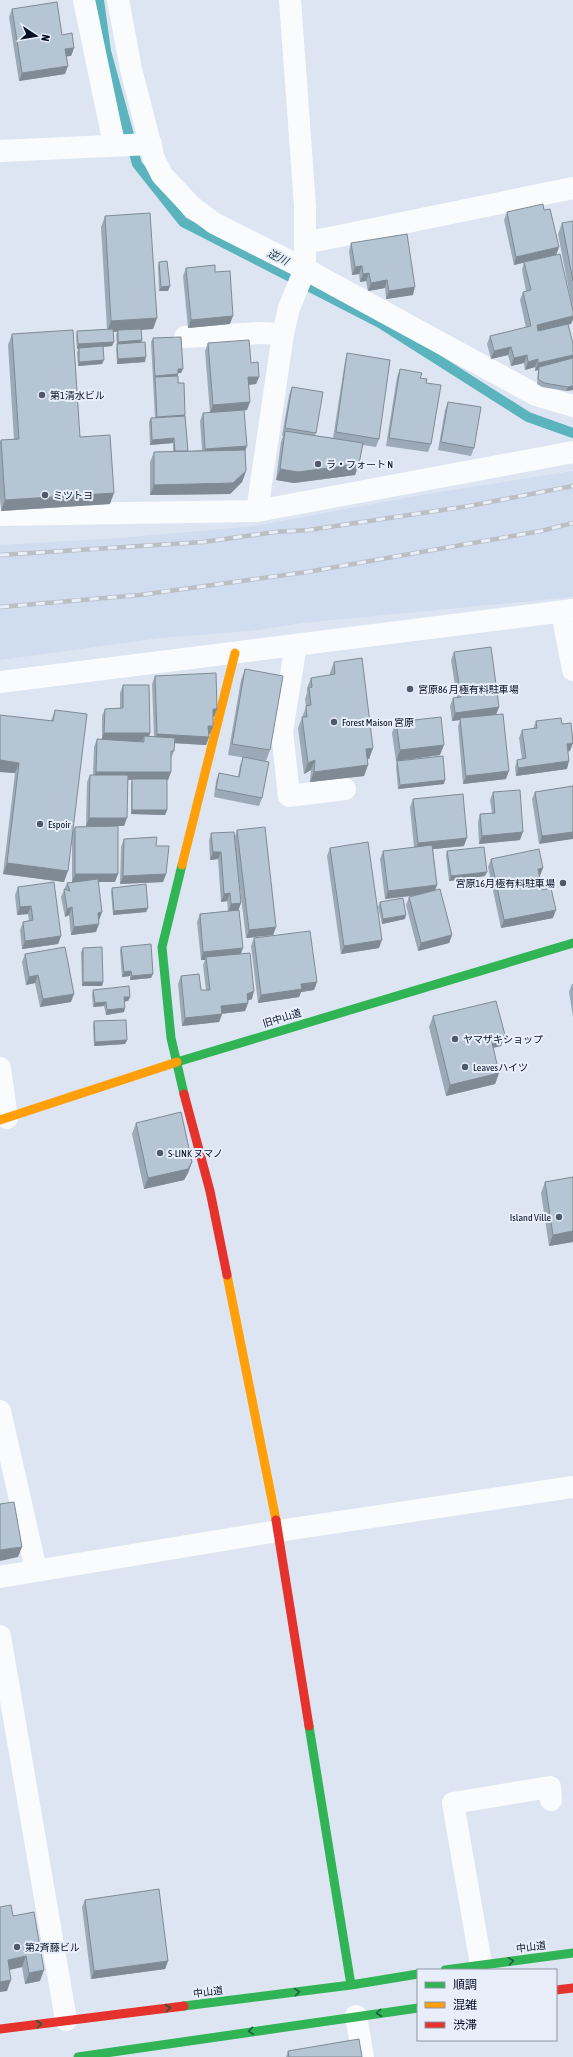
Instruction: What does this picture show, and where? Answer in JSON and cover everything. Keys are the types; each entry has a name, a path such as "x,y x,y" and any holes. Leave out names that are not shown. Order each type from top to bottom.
{"main road":[{"path":"235,653 162,947 171,1038 210,1191 278,1531 351,1985"},
{"name":"旧中山道","path":"3,1119 176,1062 573,943"},
{"name":"中山道","path":"450,1969 573,1953"},
{"name":"中山道","path":"0,2029 351,1985 417,1974"},
{"path":"557,1990 573,1988"},
{"path":"78,2057 417,2008"}],"street":[{"path":"84,0 115,144"},
{"path":"118,0 131,69 154,159 162,175 191,206 214,223 305,270 536,395 573,406"},
{"path":"257,511 283,334 290,308 305,270 305,206 290,0"},
{"path":"0,151 115,144 149,144"},
{"path":"305,243 573,188"},
{"path":"185,336 260,333 283,334"},
{"path":"0,515 257,511 573,452"},
{"path":"0,682 568,611 573,670"},
{"path":"296,645 282,731 289,796 345,789"},
{"path":"0,1068 3,1119"},
{"path":"0,1411 36,1570"},
{"path":"0,1577 278,1531 573,1487"},
{"path":"0,1636 66,2020"},
{"path":"481,1964 452,1803 550,1787 551,1800"},
{"path":"356,2016 363,2057"}],"shaded area":[{"path":"573,471 573,597 302,623 258,630 160,638 0,660 0,545 121,538 254,526 422,495"}],"building":[{"path":"57,2 62,35 72,33 74,48 65,49 68,66 22,73 12,9"},
{"path":"543,204 544,210 550,209 559,247 516,257 507,212"},
{"path":"150,213 157,318 111,321 105,216"},
{"path":"573,221 573,281 562,223"},
{"path":"407,234 415,287 389,291 387,280 371,283 369,273 363,274 362,266 355,267 351,243"},
{"path":"560,254 573,316 537,325 538,331 568,324 573,344 573,355 538,363 538,359 528,362 527,355 514,358 511,347 494,351 490,336 531,326 523,292 531,290 524,262"},
{"path":"167,261 170,286 161,287 159,262"},
{"path":"215,265 215,272 230,271 233,316 191,320 186,268"},
{"path":"113,329 114,342 78,344 77,331"},
{"path":"141,329 142,340 118,342 118,330"},
{"name":"第1清水ビル","path":"73,330 80,437 110,435 114,493 5,500 1,440 19,439 12,334"},
{"path":"181,337 183,369 178,369 178,374 155,376 153,338"},
{"path":"249,340 251,363 258,362 259,377 248,377 250,402 213,405 208,343"},
{"path":"145,342 146,357 118,359 117,344"},
{"path":"103,346 104,360 79,362 79,348"},
{"path":"347,353 390,360 379,439 336,432"},
{"path":"573,358 573,386 568,387 544,383 538,379 539,367"},
{"path":"400,369 422,373 420,378 427,379 426,383 441,385 431,444 389,438"},
{"path":"178,376 178,383 184,383 185,415 157,417 155,377"},
{"path":"292,387 323,392 316,433 285,428"},
{"path":"448,402 481,407 474,448 441,442"},
{"path":"244,410 247,446 205,449 203,413"},
{"path":"185,416 188,451 175,451 174,438 152,440 151,418"},
{"name":"ラ・フォート N","path":"285,431 363,443 359,464 298,472 280,469"},
{"path":"245,450 246,471 233,483 154,485 154,452"},
{"path":"491,647 499,707 455,713 453,698 461,697 454,652"},
{"name":"Forest Maison 宮原","path":"362,658 373,748 366,749 368,765 314,772 315,760 308,763 302,717 307,717 306,706 311,705 309,688 312,687 311,678 335,674 334,662"},
{"path":"245,669 283,676 270,750 232,744"},
{"path":"216,673 217,709 213,709 213,726 208,726 209,737 157,734 155,676"},
{"path":"123,685 149,685 150,733 104,733 105,709 123,708"},
{"name":"Espoir","path":"55,710 87,714 68,871 7,863 19,763 0,760 0,715 53,721"},
{"path":"503,714 509,771 466,776 460,718"},
{"path":"441,717 444,745 400,750 396,722"},
{"path":"561,718 562,724 571,723 573,743 567,744 569,761 518,768 517,760 526,758 522,730 537,728 536,721"},
{"path":"144,736 175,738 174,751 171,751 171,772 96,772 97,739 144,742"},
{"path":"443,756 445,780 400,785 397,761"},
{"path":"243,757 269,762 262,798 216,789 219,773 239,777"},
{"path":"90,775 128,775 127,818 89,818"},
{"path":"132,779 167,779 167,810 132,810"},
{"path":"573,786 573,832 542,836 535,792"},
{"path":"520,790 523,832 482,836 480,814 495,813 493,792"},
{"path":"463,794 467,838 418,843 413,799"},
{"path":"118,826 118,874 75,874 75,827"},
{"path":"265,827 276,927 249,930 237,830"},
{"path":"234,832 241,903 231,904 230,893 224,894 221,852 213,852 211,833"},
{"path":"157,837 156,846 169,846 166,874 123,876 124,839"},
{"path":"368,842 382,940 344,946 330,848"},
{"path":"432,845 437,885 388,891 383,851"},
{"path":"484,847 487,872 451,876 447,851"},
{"path":"539,849 543,868 538,869 542,890 551,888 556,910 504,920 491,859"},
{"path":"98,879 102,912 98,913 99,924 74,927 72,907 67,909 64,889 70,891 67,883"},
{"path":"54,882 61,936 25,941 23,922 33,920 31,906 20,907 18,887"},
{"path":"146,884 148,908 114,911 112,888"},
{"path":"440,889 452,935 421,943 409,897"},
{"path":"403,898 406,915 383,919 380,902"},
{"path":"239,910 243,948 203,952 200,914"},
{"path":"310,931 317,982 301,984 302,989 261,995 254,938"},
{"path":"151,944 153,974 132,976 131,971 124,972 121,947"},
{"path":"65,947 74,994 43,999 38,975 29,977 25,954"},
{"path":"102,947 103,982 83,982 83,948"},
{"path":"250,953 254,991 247,994 248,1003 221,1006 222,1014 185,1018 181,976 199,974 201,990 210,990 206,957"},
{"path":"129,986 130,997 124,997 125,1008 107,1010 106,1002 95,1003 93,990"},
{"name":"Leavesハイツ","path":"496,1001 505,1035 491,1038 499,1073 450,1085 433,1016"},
{"path":"126,1020 127,1040 95,1042 94,1021"},
{"name":"S-LINK ヌマノ","path":"181,1112 192,1162 188,1169 148,1178 136,1123"},
{"name":"Island Ville","path":"573,1177 573,1231 553,1235 545,1182"},
{"path":"14,1502 22,1547 0,1550 0,1504"},
{"path":"159,1889 168,1961 94,1971 85,1900"},
{"name":"第2斉藤ビル","path":"11,1905 13,1916 34,1912 44,1970 29,1973 26,1956 8,1960 11,1980 0,1982 0,1907"},
{"path":"359,2039 362,2057 289,2057 288,2051"}],"waterway":[{"name":"逆川","path":"99,0 106,51 137,164 183,222 380,323 528,417 573,433"}],"railway":[{"path":"0,555 203,542 275,532 309,530 469,506 573,486"},
{"path":"0,607 140,595 307,572 541,531 573,523"}],"traffic: fast":[{"path":"182,865 162,947 171,1038 184,1094"},
{"path":"177,1062 573,943"},
{"path":"309,1726 351,1985"},
{"path":"453,1969 573,1953"},
{"path":"184,2006 351,1985 417,1974"},
{"path":"78,2057 417,2008"}],"traffic: slow":[{"path":"182,865 235,653"},
{"path":"0,1120 177,1062"},
{"path":"227,1275 276,1520"}],"traffic: jam":[{"path":"184,1094 210,1191 227,1275"},
{"path":"276,1520 309,1726"},
{"path":"557,1990 573,1988"},
{"path":"0,2029 184,2006"}],"place":[{"name":"第1清水ビル","path":"42,395"},
{"name":"ラ・フォート N","path":"318,464"},
{"name":"ミツトヨ","path":"45,495"},
{"name":"宮原86 月極有料駐車場","path":"410,689"},
{"name":"Forest Maison 宮原","path":"334,722"},
{"name":"Espoir","path":"40,824"},
{"name":"宮原16月極有料駐車場","path":"563,883"},
{"name":"ヤマザキショップ","path":"455,1039"},
{"name":"Leavesハイツ","path":"465,1067"},
{"name":"S-LINK ヌマノ","path":"160,1153"},
{"name":"Island Ville","path":"559,1217"},
{"name":"第2斉藤ビル","path":"17,1947"}]}
